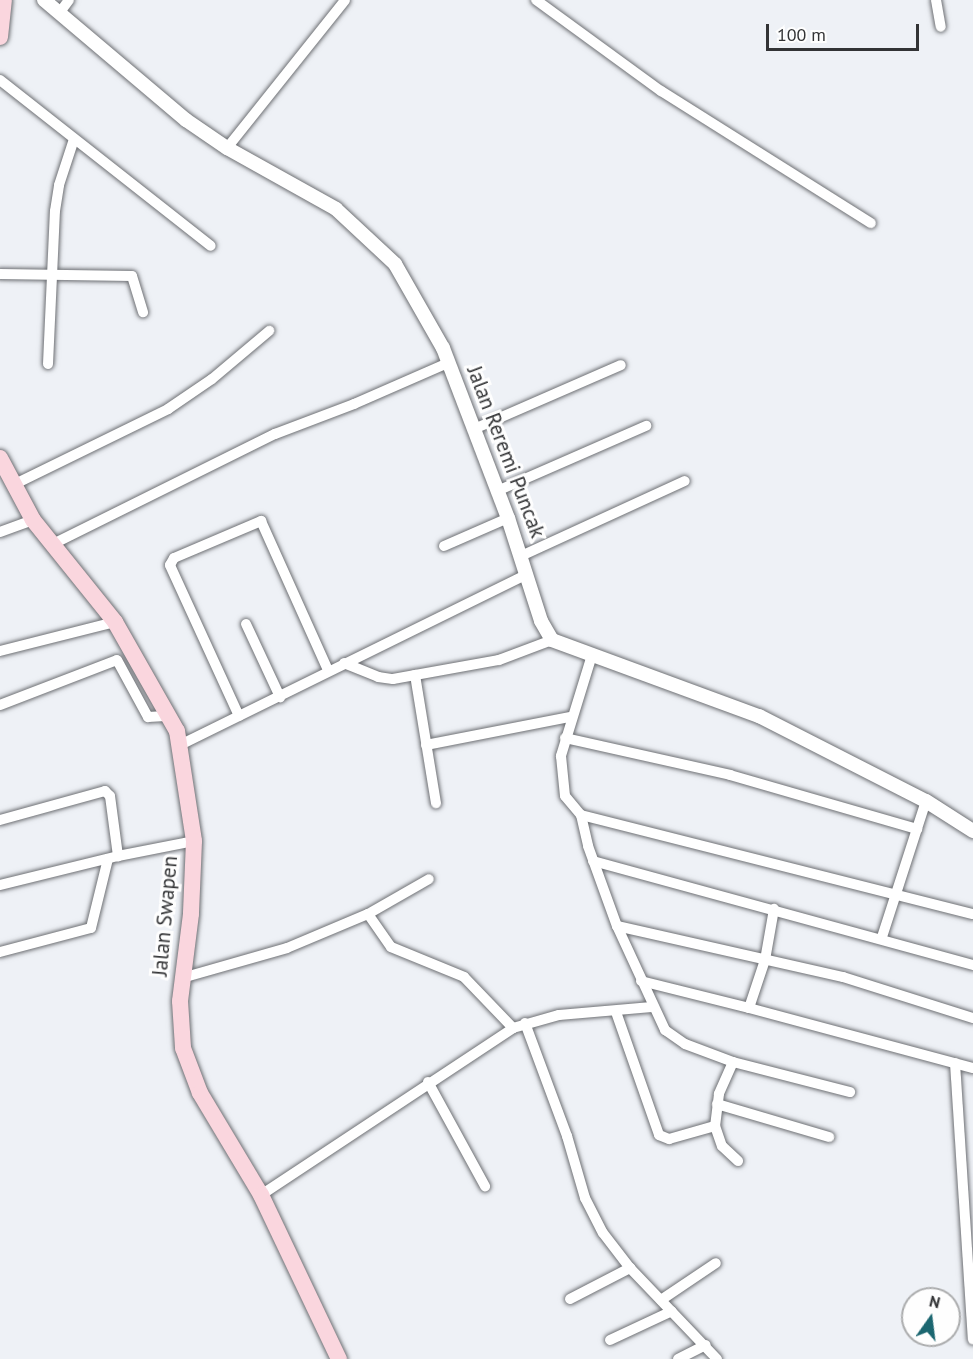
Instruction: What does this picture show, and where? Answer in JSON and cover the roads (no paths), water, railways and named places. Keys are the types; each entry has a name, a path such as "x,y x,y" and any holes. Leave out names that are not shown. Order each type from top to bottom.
{"main road":[{"path":"0,38 7,1"},
{"name":"Jalan Swapen","path":"0,458 33,520 115,622 170,716 180,745 194,841 191,914 182,978 180,1022 190,1069 200,1093 261,1195 339,1359"}],"street":[{"name":"Jalan Reremi Puncak","path":"44,0 128,75 227,148 317,197 368,235 408,283 448,363 508,518 541,621 552,640"},
{"path":"60,12 69,0"},
{"path":"227,148 345,0"},
{"path":"536,0 661,91 871,223"},
{"path":"936,0 941,27"},
{"path":"0,81 211,246"},
{"path":"48,364 59,185 74,140"},
{"path":"0,274 132,276 143,312"},
{"path":"13,485 183,400 269,331"},
{"path":"53,544 275,434 448,363"},
{"path":"474,429 621,365"},
{"path":"497,491 646,426"},
{"path":"521,556 685,481"},
{"path":"444,546 508,518"},
{"path":"0,532 33,520"},
{"path":"238,716 170,565 174,558 261,521 328,670"},
{"path":"180,745 280,697 328,670 527,574"},
{"path":"0,651 115,622"},
{"path":"246,624 280,697"},
{"path":"344,663 386,679 514,657 552,640 759,716 926,801 973,831"},
{"path":"592,655 570,717 560,765 568,803 581,815 897,891 973,914"},
{"path":"0,705 117,660 148,717 170,716"},
{"path":"415,675 436,803"},
{"path":"426,745 570,717"},
{"path":"565,738 730,775 917,829"},
{"path":"0,820 105,791 110,796 113,858 91,928 0,952"},
{"path":"882,937 926,801"},
{"path":"581,815 593,861 640,981 652,1007 675,1039 733,1062 849,1092"},
{"path":"0,885 194,841"},
{"path":"593,861 882,937 973,965"},
{"path":"182,978 287,948 368,914 429,879"},
{"path":"749,1008 765,960 774,909"},
{"path":"368,914 391,947 464,977 513,1028"},
{"path":"617,926 843,976 973,1018"},
{"path":"640,981 973,1068"},
{"path":"261,1195 334,1150 428,1082 513,1028 560,1015 616,1012 652,1007"},
{"path":"616,1012 659,1135 669,1139 715,1126"},
{"path":"525,1023 567,1136 585,1198 603,1233 630,1268 717,1359"},
{"path":"733,1062 717,1104 715,1126 722,1146 738,1161"},
{"path":"955,1063 973,1339"},
{"path":"428,1082 484,1186"},
{"path":"717,1104 829,1137"},
{"path":"662,1300 716,1263"},
{"path":"570,1299 630,1268"},
{"path":"610,1340 672,1311"},
{"path":"678,1359 706,1345"}]}
